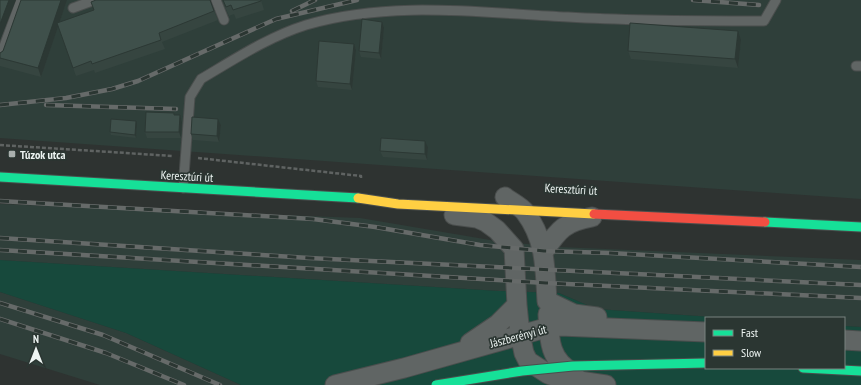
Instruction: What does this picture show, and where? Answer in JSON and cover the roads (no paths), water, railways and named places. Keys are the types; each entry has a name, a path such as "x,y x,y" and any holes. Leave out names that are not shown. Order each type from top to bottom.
{"main road":[{"name":"Keresztúri út","path":"0,177 367,199 400,199 525,205 602,215 861,227"},
{"name":"Keresztúri út","path":"700,209 769,222"},
{"path":"436,385 522,371 573,366 705,363"},
{"path":"822,369 861,371"}],"street":[{"path":"501,197 525,205"},
{"path":"400,199 418,212 477,218 497,230 514,249"},
{"path":"525,205 517,227 514,249 517,306 524,353 534,366 548,374 559,378 602,385"},
{"path":"525,205 544,251 549,341 558,360 567,369 602,385"},
{"path":"544,251 555,235 568,223 602,215"},
{"path":"547,301 574,314 677,330"},
{"path":"455,353 485,334 517,306"},
{"name":"Jászberényi út","path":"335,385 549,327 560,326 705,332"},
{"path":"845,340 861,341"},
{"path":"455,353 508,351 524,353"}],"lane":[{"path":"0,57 21,0"},
{"path":"73,8 96,0"},
{"path":"216,0 224,20"},
{"path":"183,188 190,97 201,79 277,35 307,25 395,10 430,10 638,21 764,21 776,0"}],"railway":[{"path":"292,11 315,0"},
{"path":"0,105 66,98 112,89 138,81 276,19 357,0"},
{"path":"693,0 759,5"},
{"path":"46,105 176,109"},
{"path":"0,201 313,219 375,227 480,245 544,251 610,253 861,267"},
{"path":"0,238 309,258 861,285"},
{"path":"0,250 546,283 861,298"},
{"path":"0,303 103,335 220,385"},
{"path":"0,319 106,353 184,385"}],"place":[{"name":"Túzok utca","path":"12,154"}]}
